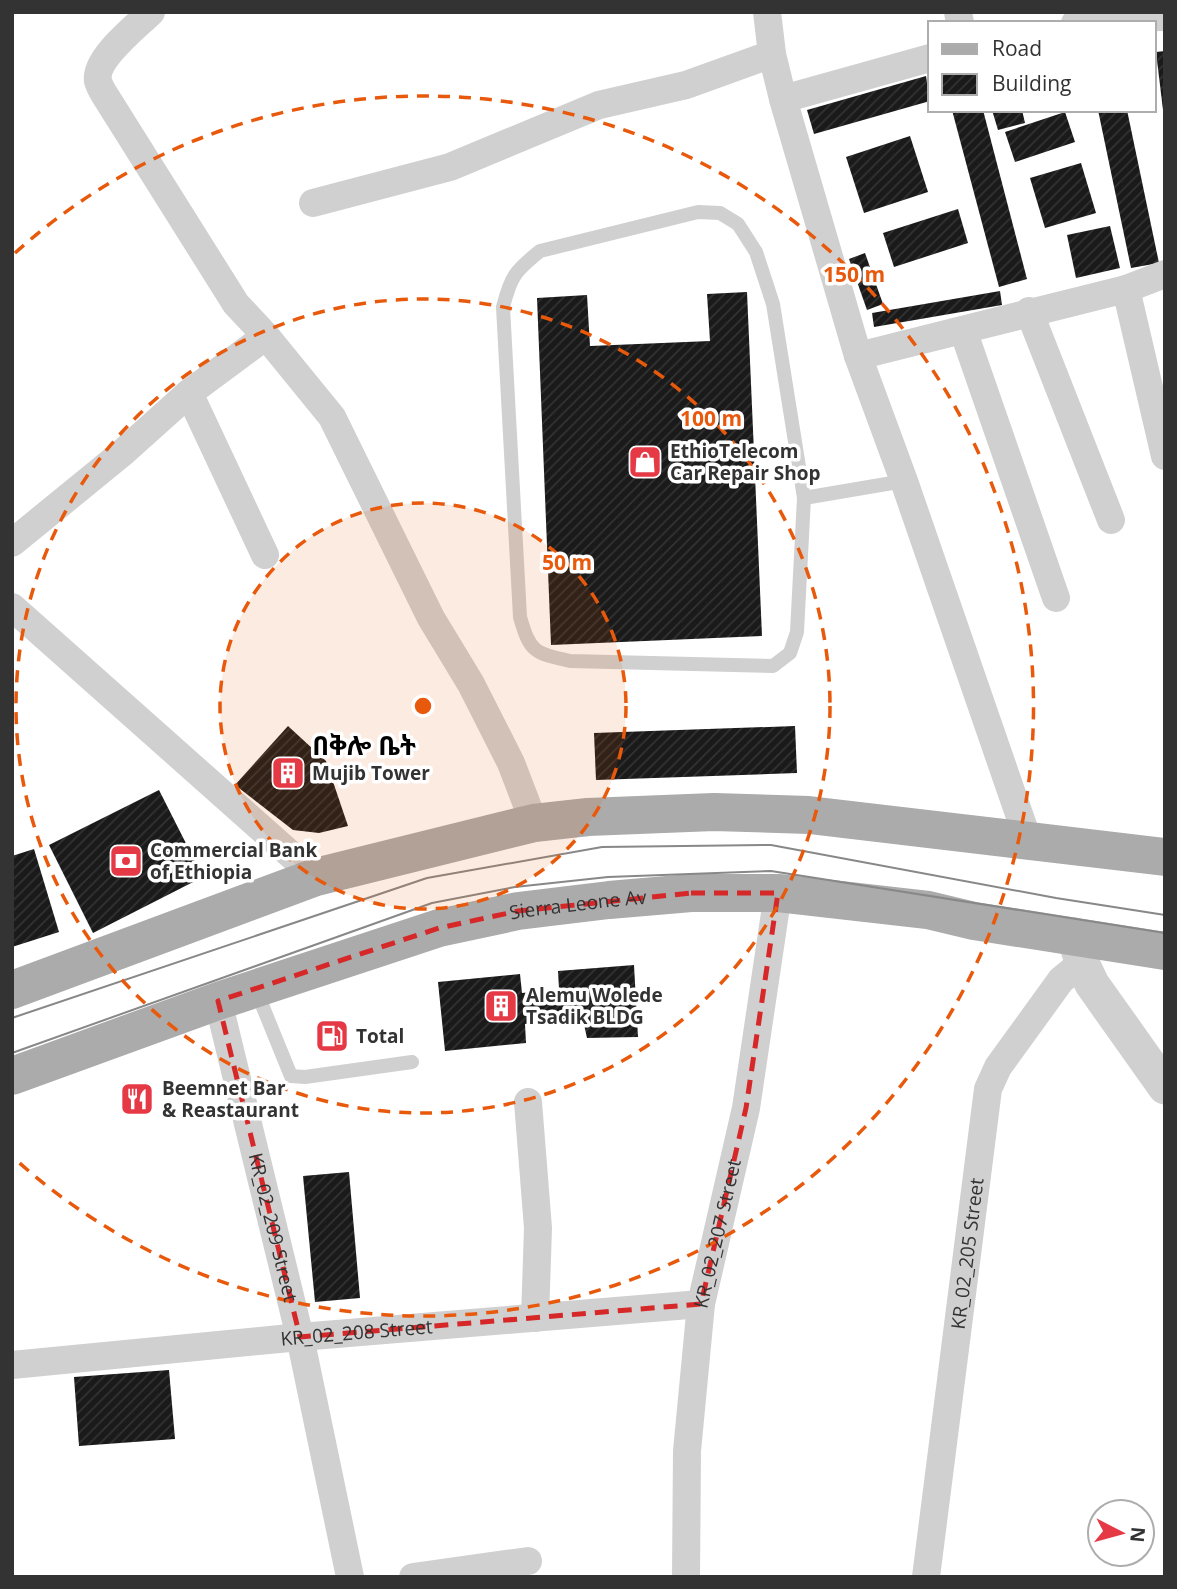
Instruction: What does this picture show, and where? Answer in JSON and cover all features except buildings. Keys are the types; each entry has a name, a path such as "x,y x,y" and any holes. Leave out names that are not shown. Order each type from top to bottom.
{"main road":[{"path":"12,990 316,877 534,823 588,817 714,812 809,815 1165,857"},
{"name":"Sierra Leone Av","path":"12,1076 218,1001 439,928 518,911 691,893 778,893 928,910 1078,949 1165,951"}],"street":[{"path":"151,12 109,54 99,69 98,81 236,304 266,336 332,417 425,607 471,684 511,763 534,823"},
{"path":"767,12 772,54 783,99 858,356 1028,840"},
{"path":"1089,18 1165,17"},
{"path":"313,203 450,167 599,105 686,85 772,54"},
{"path":"783,99 928,59"},
{"path":"858,356 1126,289 1165,274"},
{"path":"1126,289 1165,456"},
{"path":"1030,311 1111,520"},
{"path":"963,330 1056,598"},
{"path":"12,543 121,454 189,393 266,336"},
{"path":"189,393 265,555"},
{"path":"16,615 316,877"},
{"name":"KR_02_207 Street","path":"686,1577 687,1451 701,1304 746,1108 778,893"},
{"path":"1078,949 1092,984 1165,1087"},
{"name":"KR_02_205 Street","path":"926,1577 988,1089 998,1067 1060,980 1078,949"},
{"name":"KR_02_209 Street","path":"218,1001 299,1337 350,1577"},
{"path":"528,1102 538,1228 536,1318"},
{"name":"KR_02_208 Street","path":"12,1365 299,1337 701,1304"},
{"path":"414,1577 528,1561"}],"lane":[{"path":"698,212 720,212 738,224 756,252 773,304 804,498 797,632 790,653 773,666 570,661 543,655 527,643 520,617 503,307 510,280 540,251 698,212"},
{"path":"804,498 904,481"},
{"path":"256,988 291,1076 305,1077 412,1062"}],"highlighted area":[{"path":"691,893 778,893 746,1108 701,1304 300,1337 218,1001 439,928 518,911"}],"tram line":[{"path":"12,1018 427,878 602,847 771,845 1056,898 1165,915"},
{"path":"12,1053 432,903 515,887 608,877 771,871 1165,933"}],"place":[{"name":"EthioTelecom Car Repair Shop","path":"645,462"},
{"name":"Mujib Tower","path":"288,773"},
{"name":"Commercial Bank of Ethiopia","path":"126,861"},
{"name":"Alemu Wolede Tsadik BLDG","path":"501,1006"},
{"name":"Total","path":"332,1036"},
{"name":"Beemnet Bar & Reastaurant","path":"137,1099"}],"district":[{"name":"በቅሎ ቤት","path":"364,745"}]}
